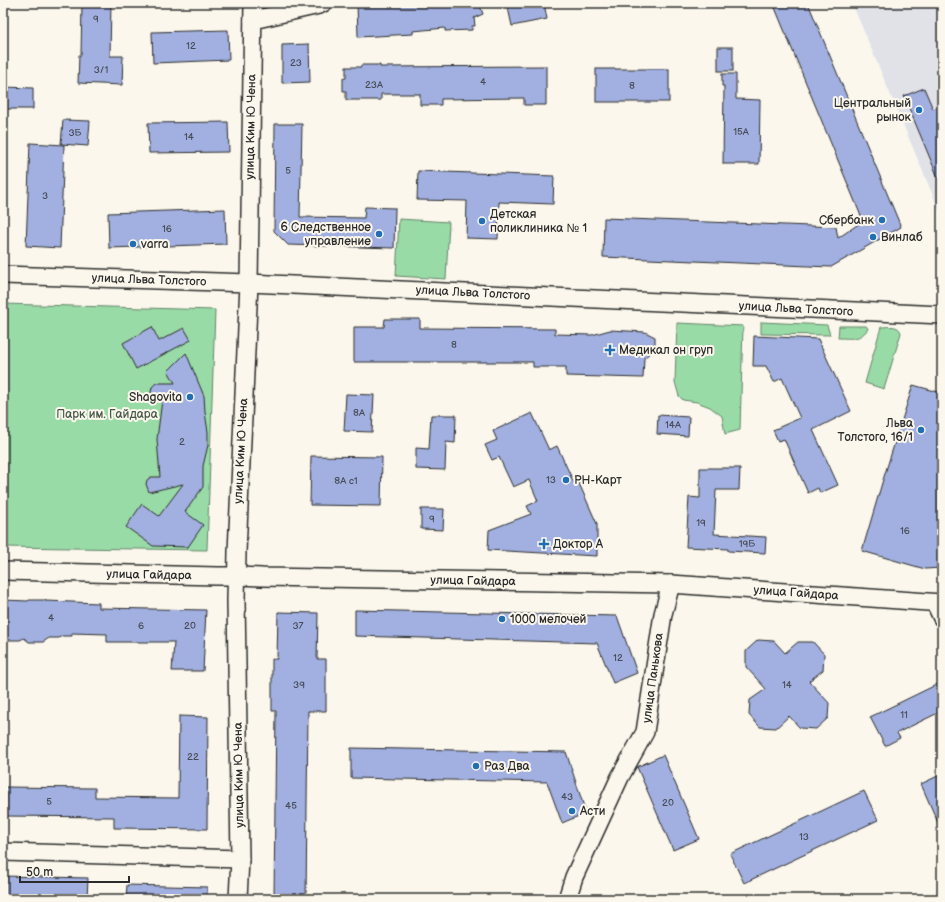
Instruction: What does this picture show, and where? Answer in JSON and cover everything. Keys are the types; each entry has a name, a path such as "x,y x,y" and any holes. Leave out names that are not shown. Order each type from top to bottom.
{"street":[{"path":"253,11 319,5 323,3"},
{"name":"улица Ким Ю Чена","path":"238,899 240,859 237,552 249,283 253,11"},
{"name":"улица Льва Толстого","path":"3,275 249,283 942,315"},
{"name":"улица Гайдара","path":"3,572 671,584 938,603"},
{"name":"улица Панькова","path":"567,899 574,877 620,777 645,732 663,614 671,584"},
{"path":"938,603 942,618"},
{"path":"3,852 240,859"}],"shaded area":[{"name":"Центральный рынок","path":"852,3 942,3 942,217"}],"green space":[{"path":"399,219 449,222 446,279 396,276"},
{"name":"Парк им. Гайдара","path":"3,304 215,310 207,550 3,547"},
{"path":"761,322 827,325 830,335 761,334"},
{"path":"677,323 743,326 740,430 725,434 722,416 710,407 697,402 683,400 679,396 675,382"},
{"path":"839,326 866,326 868,329 865,333 858,337 838,338"},
{"path":"881,327 896,327 901,333 884,389 865,383"}],"building":[{"path":"82,3 111,3 110,56 123,56 122,85 78,83 79,55 81,55"},
{"path":"357,3 479,3 483,14 474,18 475,26 472,26 472,30 445,31 445,28 413,31 413,34 358,37"},
{"path":"507,3 544,3 547,19 512,26"},
{"path":"773,3 808,3 901,227 831,267 603,257 604,218 836,227 838,238 863,221"},
{"path":"228,30 229,60 153,63 152,32"},
{"path":"309,44 310,82 282,83 282,45"},
{"path":"718,47 733,47 733,71 718,71"},
{"path":"361,65 380,65 380,67 546,66 546,105 524,105 524,98 441,99 441,105 420,105 420,94 381,94 381,100 346,100 346,91 343,91 343,78 346,78 346,67 361,67"},
{"path":"596,69 669,69 669,102 596,102"},
{"path":"722,74 736,74 736,99 760,100 759,164 723,164 724,86 722,86"},
{"path":"3,87 33,88 33,109 3,109"},
{"path":"924,88 933,109 942,105 942,187 904,96"},
{"path":"63,120 90,121 88,146 61,144"},
{"path":"228,122 229,152 149,153 148,123"},
{"path":"275,124 302,124 300,217 364,218 365,207 395,208 394,248 288,245 274,231"},
{"path":"30,143 64,145 60,248 26,246"},
{"name":"Детская поликлиника № 1","path":"418,171 554,176 553,204 499,202 498,239 466,238 467,201 417,200"},
{"path":"225,209 226,244 109,248 108,213"},
{"path":"385,319 420,319 420,328 555,329 555,334 592,335 610,330 645,332 655,337 655,349 644,358 643,378 566,376 566,367 533,367 533,362 354,362 354,327 384,327"},
{"path":"152,327 159,341 184,328 191,340 136,369 123,343"},
{"path":"754,336 818,339 851,411 813,430 838,485 820,493 818,488 808,493 784,439 778,441 773,430 800,418 782,378 774,382 766,366 753,366"},
{"path":"186,353 204,396 208,445 203,466 203,487 185,512 203,525 188,547 153,546 126,527 142,504 159,516 183,484 149,492 146,484 147,480 151,477 160,477 157,439 162,400 153,395 151,392 152,387 156,383 175,383 168,371"},
{"path":"913,385 942,393 942,568 925,569 862,551"},
{"path":"346,394 374,395 372,432 344,431"},
{"path":"532,413 549,450 557,446 574,483 578,481 597,524 597,556 488,550 489,530 531,514 527,506 538,501 529,480 513,487 499,457 492,460 485,445 497,440 493,431"},
{"path":"431,415 456,415 455,443 446,442 445,470 416,469 416,448 429,449"},
{"path":"658,415 689,417 688,436 657,434"},
{"path":"311,456 382,457 381,506 310,505"},
{"path":"700,468 740,468 739,490 716,490 714,534 766,537 765,553 686,547 689,497 700,498"},
{"path":"421,509 444,509 443,530 421,529"},
{"path":"3,600 46,600 45,601 99,603 99,608 206,610 203,671 172,671 174,642 107,642 107,634 72,633 72,636 49,638 43,642 29,642 24,638 20,640 3,640"},
{"path":"355,610 617,616 637,673 613,683 597,643 355,636"},
{"path":"278,612 318,613 317,659 326,659 326,711 308,711 306,899 274,899 276,711 272,711 272,659 277,659"},
{"path":"758,640 774,641 785,653 798,642 813,642 824,654 823,670 809,681 829,703 828,718 816,729 800,728 789,716 776,728 760,727 749,715 750,700 766,689 746,667 746,651"},
{"path":"942,682 942,711 897,733 900,738 885,746 870,717"},
{"path":"179,716 208,717 207,829 114,828 114,817 3,816 3,787 95,788 95,797 178,798"},
{"path":"351,748 566,752 586,813 562,823 547,782 351,778"},
{"path":"663,755 699,839 673,850 637,767"},
{"path":"942,774 942,832 921,784"},
{"path":"864,791 878,820 744,883 730,854"},
{"path":"3,876 88,878 87,899 3,899"},
{"path":"127,885 207,887 207,899 126,899"}],"place":[{"name":"Центральный рынок","path":"919,110"},
{"name":"Сбербанк","path":"882,220"},
{"name":"Детская поликлиника № 1","path":"482,221"},
{"name":"6 Следственное управление","path":"379,234"},
{"name":"Винлаб","path":"873,237"},
{"name":"varra","path":"133,244"},
{"name":"Медикал он груп","path":"610,350"},
{"name":"Shagovita","path":"190,397"},
{"name":"Льва Толстого, 16/1","path":"921,430"},
{"name":"РН-Карт","path":"566,480"},
{"name":"Доктор А","path":"544,544"},
{"name":"1000 мелочей","path":"502,619"},
{"name":"Раз Два","path":"476,766"},
{"name":"Асти","path":"572,811"}]}
